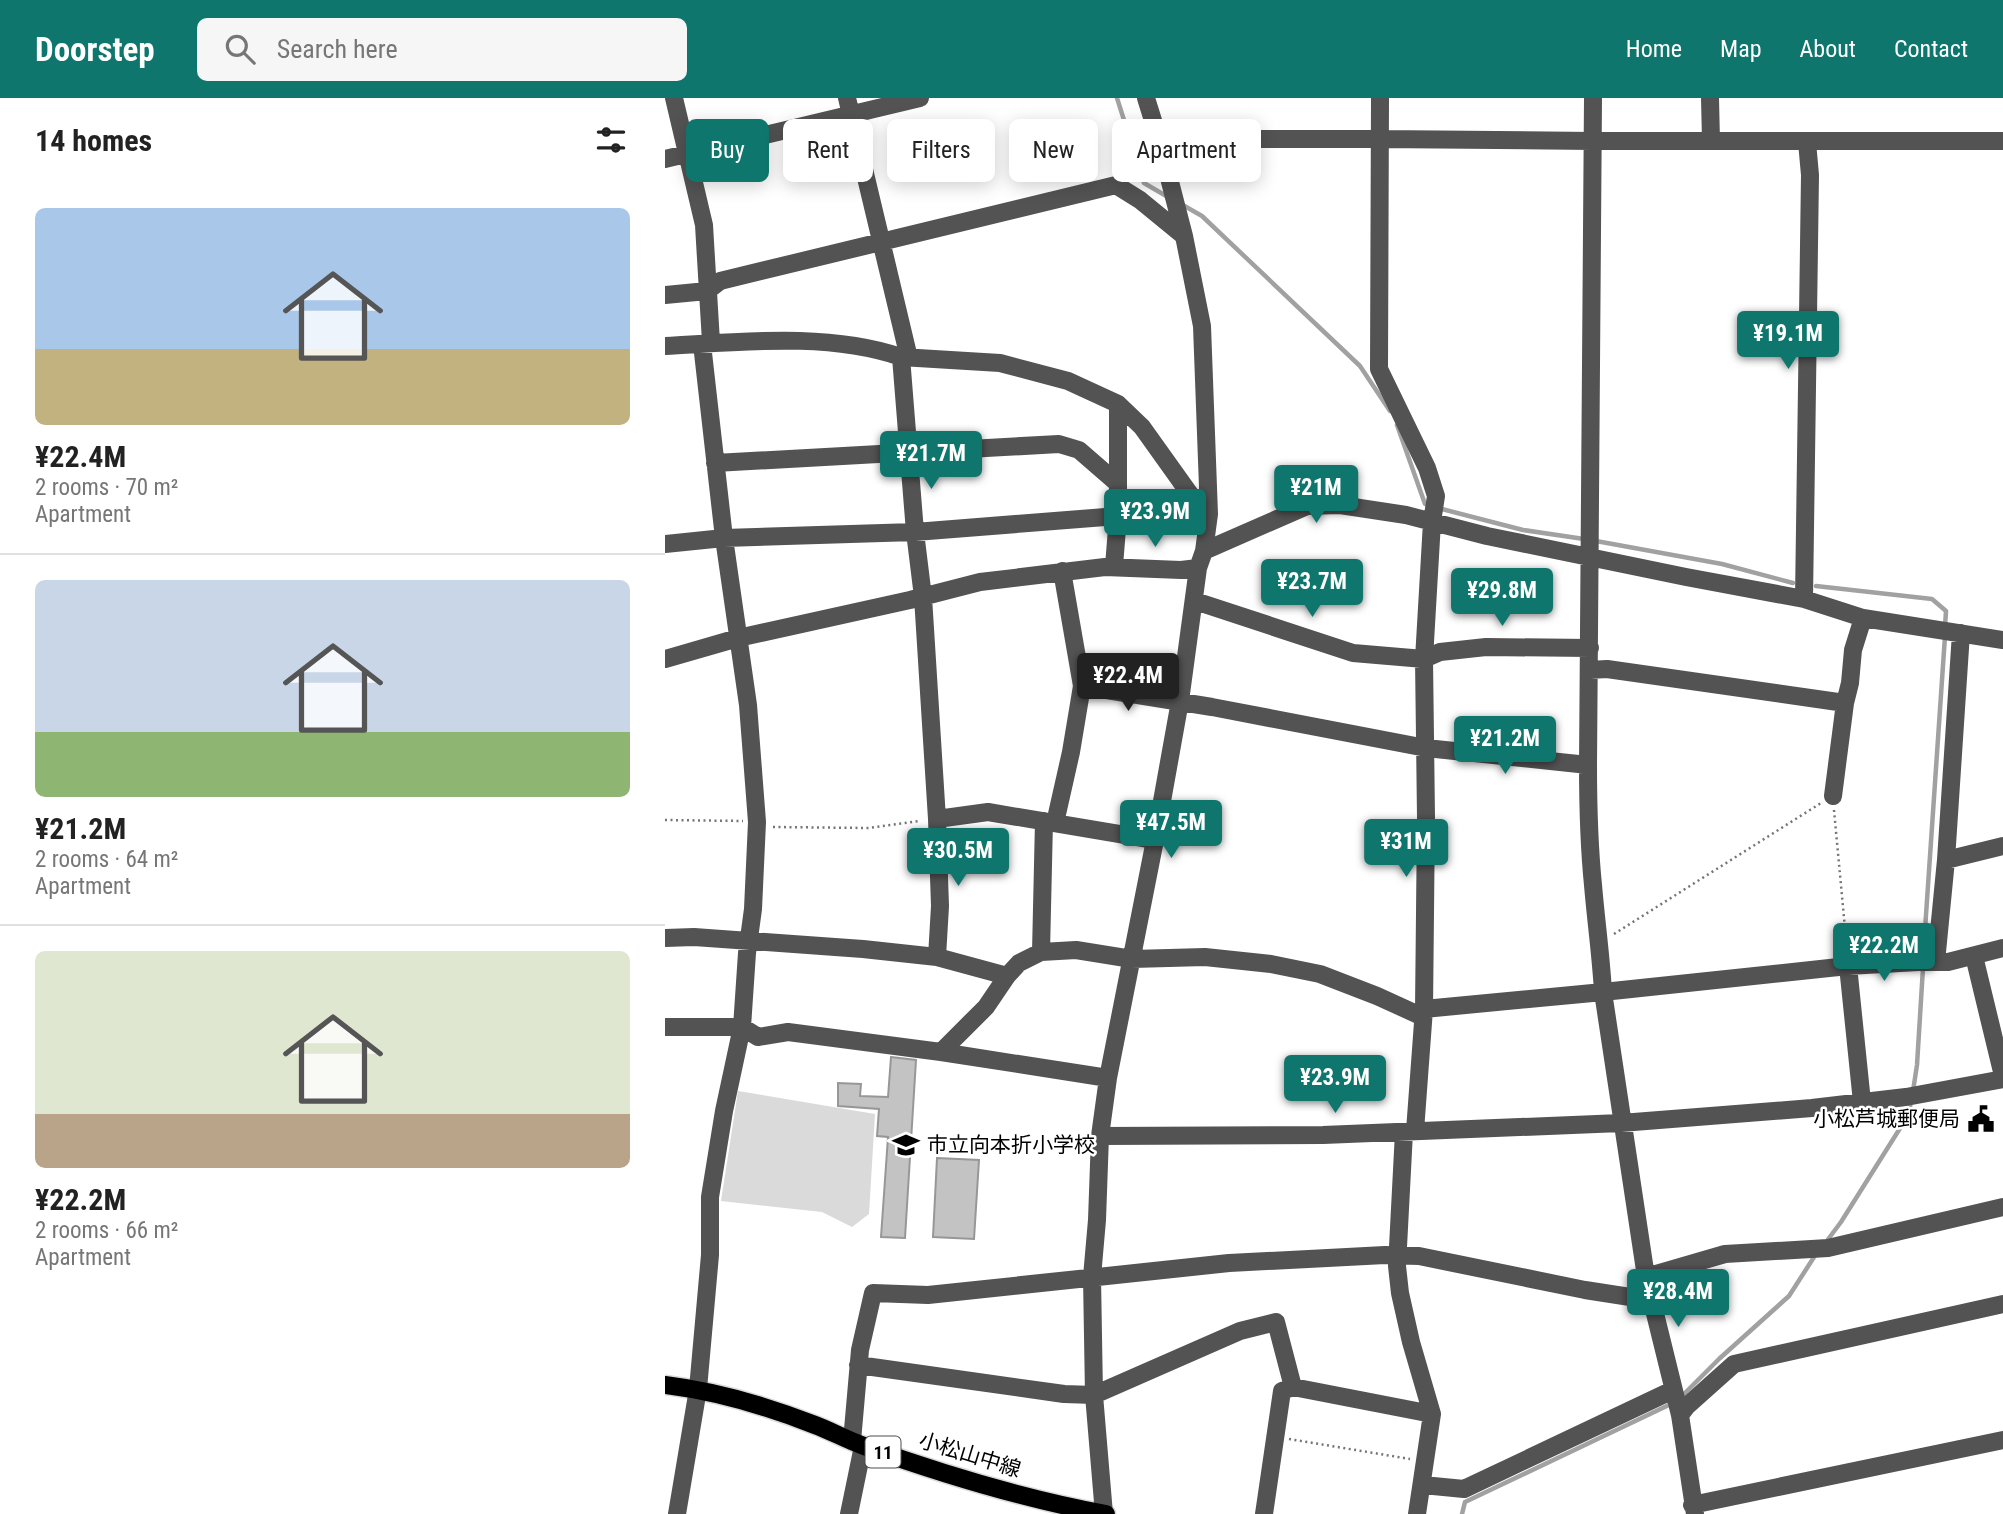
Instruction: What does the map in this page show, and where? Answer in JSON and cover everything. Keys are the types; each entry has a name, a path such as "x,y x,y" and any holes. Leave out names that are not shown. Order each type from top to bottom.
{"main road":[{"name":"小松山中線","path":"665,1385 698,1389 815,1425 858,1443 987,1486 1104,1514"}],"street":[{"path":"674,98 686,150"},
{"path":"769,130 849,106 920,98"},
{"path":"1146,98 1153,119"},
{"path":"1380,98 1379,369 1427,468 1436,496 1424,659 1424,1013 1409,1131 1398,1255 1400,1293 1432,1413 1417,1514"},
{"path":"1593,98 1588,816 1602,992 1621,1122 1646,1277 1676,1401 1694,1509 2003,1440"},
{"path":"1710,98 1711,141"},
{"path":"849,106 905,357 909,453 923,597 937,819 940,906 937,957"},
{"path":"1261,139 2003,141"},
{"path":"1804,599 1810,175 1807,142"},
{"path":"665,159 686,154"},
{"path":"677,1514 698,1389 710,1255 710,1197 723,1111 742,1027 753,909 757,824 748,705 715,463 706,343 704,225 694,182"},
{"path":"1104,1514 1094,1395 1092,1278 1100,1136 1108,1078 1180,701 1209,514 1202,327 1171,182"},
{"path":"665,295 707,291 720,281 1116,185 1140,200 1184,236"},
{"path":"665,346 811,340 905,357 1000,363 1067,381 1118,404 1142,427 1192,497 1209,514"},
{"path":"1114,566 1118,516 1118,404"},
{"path":"715,463 1059,444 1079,450 1117,482"},
{"path":"665,659 738,638 980,582 1114,566 1181,570 1307,506 1340,505 1433,518 1487,536 1590,553 1804,599 1863,618 2003,640"},
{"path":"665,544 724,538 915,532 1118,516"},
{"path":"1041,953 1050,822 1072,752 1082,686 1062,571"},
{"path":"1195,601 1353,653 1424,659 1440,652 1486,648 1590,648"},
{"path":"1833,796 1853,650 1863,618"},
{"path":"1928,962 1946,860 1958,633"},
{"path":"1590,670 1607,669 1845,703"},
{"path":"1082,686 1180,701 1426,748 1588,765"},
{"path":"937,819 988,812 1155,840"},
{"path":"1946,860 2003,846"},
{"path":"665,938 694,937 937,957 1007,976"},
{"path":"941,1052 986,1007 1019,963 1041,953 1076,950 1132,959 1205,957 1271,964 1320,974 1424,1013 1849,966 1948,962 2003,948"},
{"path":"1100,1136 1323,1135 1621,1122 1812,1108 1914,1096 2003,1077 1975,956"},
{"path":"1849,966 1862,1102"},
{"path":"665,1027 742,1027 758,1037 788,1032 1108,1078"},
{"path":"1646,1277 1725,1254 1819,1248 2003,1207"},
{"path":"849,1514 858,1443 858,1366 873,1293 927,1295 1229,1263 1398,1255 1419,1256 1643,1299 1646,1277"},
{"path":"1423,1485 1464,1489 1676,1401 1688,1406 1734,1364 2003,1304"},
{"path":"858,1366 1065,1394 1094,1395 1240,1332 1276,1322 1293,1387"},
{"path":"1264,1514 1282,1391 1293,1387 1432,1413"}],"path":[{"path":"1599,943 1833,796 1849,966"},
{"path":"665,820 869,828 937,819"},
{"path":"1275,1437 1426,1462"}],"shaded area":[{"path":"738,1091 875,1114 869,1214 852,1227 822,1212 721,1201"}],"building":[{"path":"891,1057 916,1060 905,1238 881,1237 888,1137 877,1136 879,1109 838,1106 838,1083 861,1084 860,1096 888,1097"},
{"path":"937,1158 979,1160 974,1239 933,1237"}],"waterway":[{"path":"1117,98 1144,183 1168,197"},
{"path":"1181,204 1202,216 1360,366 1390,411"},
{"path":"1397,425 1425,504 1430,506"},
{"path":"1438,508 1523,530 1584,539"},
{"path":"1596,541 1722,564 1793,583"},
{"path":"1816,586 1932,599 1946,611 1945,627"},
{"path":"1923,959 1945,636"},
{"path":"1913,1091 1923,968"},
{"path":"1826,1242 1909,1114 1911,1100"},
{"path":"1681,1397 1789,1296 1816,1254"},
{"path":"1462,1514 1465,1502 1671,1404"}],"place":[{"name":"小松芦城郵便局","path":"1981,1119"},
{"name":"市立向本折小学校","path":"906,1145"}]}
